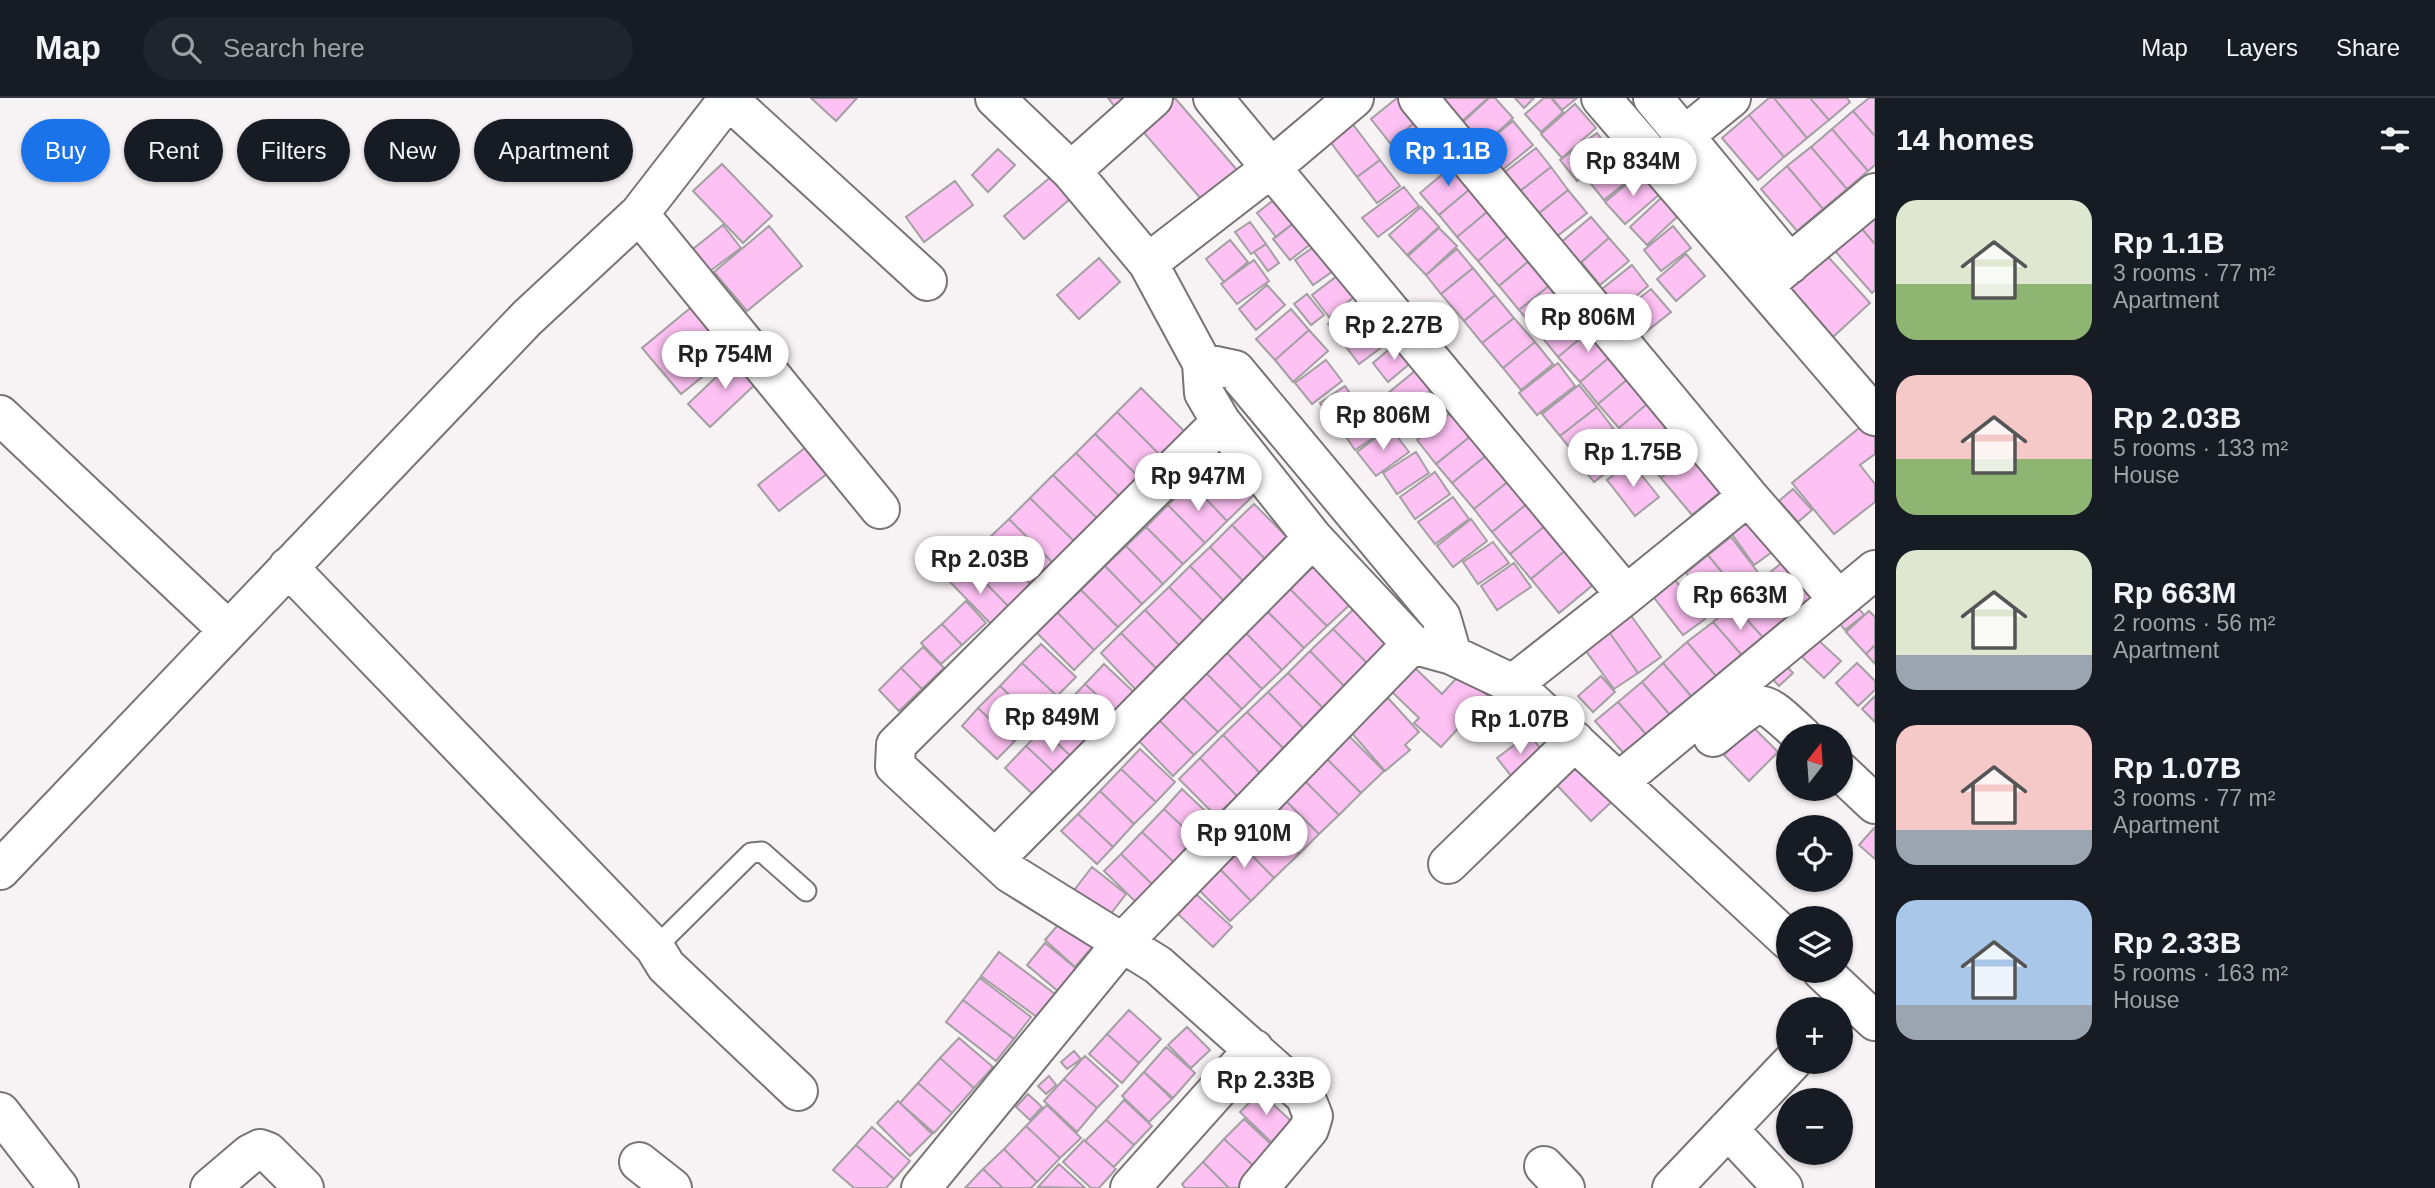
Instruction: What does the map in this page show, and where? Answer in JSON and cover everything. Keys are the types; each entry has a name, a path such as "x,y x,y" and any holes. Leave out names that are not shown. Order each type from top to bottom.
{"street":[{"path":"7,850 228,631 527,318 639,214 729,98 927,281"},
{"path":"995,98 1071,171 1148,263 1202,363 1204,393 1221,422 1313,538 1412,644 1452,655 1513,684 1628,788 1776,929"},
{"path":"1071,171 1153,98"},
{"path":"1213,98 1626,595"},
{"path":"1148,263 1271,168 1354,98"},
{"path":"1418,98 1748,496 1861,591 1628,788"},
{"path":"1601,98 1776,275"},
{"path":"1653,98 1684,136 1776,275 1875,415"},
{"path":"1684,136 1731,98"},
{"path":"1776,275 1875,193"},
{"path":"639,214 880,509"},
{"path":"1202,363 1235,370 1441,617 1452,655"},
{"path":"0,415 228,631"},
{"path":"1221,422 896,745 895,766 1010,873 1158,965 1305,1096 1313,1116 1309,1129 1259,1188"},
{"path":"1513,684 1748,496"},
{"path":"995,859 1313,538"},
{"path":"288,567 655,948 666,966 798,1091"},
{"path":"921,1188 1123,942 1412,644"},
{"path":"1628,788 1752,707 1763,703 1771,706 1790,724"},
{"path":"1448,864 1575,741"},
{"path":"1853,783 1875,804"},
{"path":"1832,983 1856,1011"},
{"path":"1130,1188 1254,1049"},
{"path":"1672,1188 1781,1074"},
{"path":"0,1112 59,1188"},
{"path":"1728,1129 1783,1188"},
{"path":"210,1188 260,1149 268,1152 304,1188"},
{"path":"639,1162 672,1188"}],"lane":[{"path":"655,948 751,853 762,852 806,891"}],"building":[{"path":"811,98 857,98 836,121"},
{"path":"1108,98 1128,98 1116,108"},
{"path":"1175,98 1237,170 1202,200 1139,127"},
{"path":"1397,98 1404,98 1420,118 1390,143 1371,119"},
{"path":"1442,98 1488,98 1460,123"},
{"path":"1489,98 1495,98 1513,118 1483,146 1462,123"},
{"path":"1515,98 1534,98 1524,108"},
{"path":"1544,98 1551,98 1563,112 1541,132 1525,114"},
{"path":"1552,98 1577,98 1562,110"},
{"path":"1769,98 1774,98 1807,138 1784,157 1749,115"},
{"path":"1774,98 1810,98 1829,120 1807,138"},
{"path":"1810,98 1847,98 1850,102 1829,120"},
{"path":"1869,98 1875,98 1875,136 1853,111"},
{"path":"1575,104 1596,128 1562,158 1541,134"},
{"path":"1853,111 1875,136 1875,165 1868,171 1832,129"},
{"path":"1345,114 1380,160 1357,177 1322,131"},
{"path":"1749,115 1784,157 1758,180 1722,138"},
{"path":"1420,118 1436,138 1406,162 1390,143"},
{"path":"1513,121 1533,145 1495,176 1475,152"},
{"path":"1832,129 1868,171 1847,189 1811,147"},
{"path":"1597,133 1613,154 1577,181 1560,160"},
{"path":"1811,147 1847,189 1823,209 1787,166"},
{"path":"1536,148 1551,167 1520,191 1505,172"},
{"path":"998,149 1015,165 988,192 972,175"},
{"path":"1614,158 1630,179 1604,200 1587,179"},
{"path":"1380,160 1400,186 1377,203 1357,177"},
{"path":"1457,162 1476,184 1439,215 1420,193"},
{"path":"722,164 772,216 743,243 693,191"},
{"path":"1787,166 1823,209 1797,231 1761,189"},
{"path":"1551,167 1568,190 1538,214 1520,191"},
{"path":"1058,171 1077,193 1024,239 1004,216"},
{"path":"1641,172 1660,194 1625,224 1605,202"},
{"path":"955,181 973,205 924,242 906,217"},
{"path":"1476,184 1494,206 1457,237 1439,215"},
{"path":"1404,187 1419,206 1378,237 1362,218"},
{"path":"1568,190 1587,213 1556,237 1538,214"},
{"path":"1276,198 1295,222 1276,237 1257,213"},
{"path":"1661,198 1678,216 1647,245 1630,227"},
{"path":"1494,206 1515,230 1478,261 1457,237"},
{"path":"1421,207 1439,227 1407,255 1389,235"},
{"path":"1591,217 1609,238 1576,267 1558,245"},
{"path":"1875,218 1875,244 1862,229"},
{"path":"1250,222 1266,244 1251,254 1235,232"},
{"path":"1295,222 1312,243 1290,260 1273,239"},
{"path":"723,225 741,248 710,271 693,249"},
{"path":"769,226 802,266 747,311 714,272"},
{"path":"1673,226 1691,248 1661,271 1644,250"},
{"path":"1439,228 1457,246 1426,275 1408,256"},
{"path":"1862,229 1875,244 1875,290 1872,293 1835,251"},
{"path":"1515,230 1536,255 1499,286 1478,261"},
{"path":"1609,238 1629,261 1600,285 1581,262"},
{"path":"1230,240 1248,262 1224,282 1206,259"},
{"path":"1266,244 1279,263 1268,271 1254,252"},
{"path":"1318,244 1336,269 1313,285 1295,260"},
{"path":"1457,249 1473,268 1441,294 1426,275"},
{"path":"1821,249 1870,303 1833,337 1784,282"},
{"path":"1686,254 1705,276 1676,301 1657,279"},
{"path":"1536,255 1556,280 1519,310 1499,286"},
{"path":"1099,258 1120,282 1079,319 1057,295"},
{"path":"1254,260 1269,281 1237,304 1221,284"},
{"path":"1632,265 1648,286 1619,310 1602,289"},
{"path":"1473,268 1495,295 1464,321 1441,294"},
{"path":"1337,276 1354,297 1329,317 1312,295"},
{"path":"1556,280 1578,305 1541,336 1519,310"},
{"path":"1267,285 1285,305 1256,330 1239,309"},
{"path":"1651,289 1671,312 1642,335 1623,311"},
{"path":"1307,294 1324,315 1311,325 1294,304"},
{"path":"1495,295 1514,318 1482,343 1464,321"},
{"path":"1355,304 1370,323 1344,344 1328,324"},
{"path":"694,305 733,352 681,394 642,348"},
{"path":"1578,305 1595,326 1558,357 1541,336"},
{"path":"1291,309 1309,330 1275,360 1256,339"},
{"path":"1381,311 1392,325 1379,334 1368,320"},
{"path":"1514,318 1535,342 1503,368 1482,343"},
{"path":"1370,323 1386,344 1359,364 1344,344"},
{"path":"1595,326 1617,351 1580,382 1558,357"},
{"path":"1309,330 1328,351 1293,382 1275,360"},
{"path":"1399,341 1414,360 1388,382 1373,363"},
{"path":"1535,342 1553,364 1521,390 1503,368"},
{"path":"1617,351 1635,373 1598,404 1580,382"},
{"path":"740,354 762,378 710,427 688,404"},
{"path":"1326,360 1342,381 1312,404 1295,383"},
{"path":"1427,361 1443,380 1403,413 1387,394"},
{"path":"1558,363 1575,386 1537,415 1519,393"},
{"path":"1635,373 1655,397 1619,428 1598,404"},
{"path":"1443,380 1460,401 1420,434 1403,413"},
{"path":"1579,385 1597,407 1560,436 1542,414"},
{"path":"1345,386 1359,407 1333,423 1320,403"},
{"path":"1141,388 1191,438 1167,462 1117,412"},
{"path":"1655,397 1675,420 1638,451 1619,428"},
{"path":"1372,405 1388,428 1355,450 1340,428"},
{"path":"1458,407 1477,431 1436,464 1417,440"},
{"path":"1597,407 1613,428 1577,457 1560,436"},
{"path":"1117,412 1167,462 1145,483 1095,434"},
{"path":"1675,420 1697,447 1661,478 1638,451"},
{"path":"1864,424 1875,438 1875,454 1860,465 1875,484 1875,502 1834,534 1792,483"},
{"path":"1390,427 1409,452 1376,476 1357,452"},
{"path":"1613,428 1633,452 1594,482 1575,458"},
{"path":"1477,431 1493,450 1452,483 1436,464"},
{"path":"1095,434 1145,483 1125,502 1076,453"},
{"path":"815,440 837,466 779,511 758,485"},
{"path":"1697,447 1729,485 1692,515 1661,478"},
{"path":"1493,450 1515,476 1474,509 1452,483"},
{"path":"1416,452 1429,473 1397,494 1383,473"},
{"path":"1076,453 1125,502 1103,524 1053,475"},
{"path":"1220,455 1257,492 1227,521 1191,483"},
{"path":"1631,462 1659,497 1635,516 1607,480"},
{"path":"1435,472 1450,494 1415,519 1400,497"},
{"path":"1053,475 1103,524 1080,547 1030,498"},
{"path":"1515,476 1533,499 1492,532 1474,509"},
{"path":"1191,483 1227,521 1205,543 1168,505"},
{"path":"1793,489 1812,510 1798,522 1779,501"},
{"path":"1453,497 1469,519 1435,544 1418,522"},
{"path":"1030,498 1080,547 1058,568 1009,519"},
{"path":"1533,499 1551,521 1510,554 1492,532"},
{"path":"1254,504 1291,541 1269,563 1232,525"},
{"path":"1168,505 1205,543 1183,564 1146,527"},
{"path":"1755,515 1779,547 1754,565 1731,533"},
{"path":"1009,519 1058,568 1036,590 987,540"},
{"path":"1471,519 1487,541 1453,567 1437,546"},
{"path":"1551,521 1572,545 1531,579 1510,554"},
{"path":"1232,525 1269,563 1246,584 1210,547"},
{"path":"1146,527 1183,564 1163,584 1126,546"},
{"path":"1731,537 1760,575 1738,592 1708,555"},
{"path":"987,540 1036,590 1014,612 965,562"},
{"path":"1493,542 1509,563 1478,584 1463,562"},
{"path":"1572,545 1600,579 1559,613 1531,579"},
{"path":"1126,546 1163,584 1142,604 1105,566"},
{"path":"1210,547 1246,584 1227,604 1190,566"},
{"path":"1708,555 1738,592 1715,610 1686,573"},
{"path":"1320,560 1357,598 1327,626 1290,589"},
{"path":"1784,561 1818,599 1792,621 1758,582"},
{"path":"965,562 1014,612 996,629 947,579"},
{"path":"1514,563 1531,587 1497,610 1481,586"},
{"path":"1105,566 1142,604 1118,627 1081,590"},
{"path":"1190,566 1227,604 1206,624 1169,587"},
{"path":"1670,573 1705,619 1683,635 1648,590"},
{"path":"1758,582 1792,621 1767,642 1733,604"},
{"path":"1169,587 1206,624 1181,647 1145,610"},
{"path":"1290,589 1327,626 1304,648 1267,611"},
{"path":"1081,590 1118,627 1094,650 1057,612"},
{"path":"1848,595 1864,615 1845,630 1829,610"},
{"path":"1363,600 1400,638 1370,666 1333,629"},
{"path":"966,601 986,623 962,645 942,624"},
{"path":"1733,604 1767,642 1746,660 1713,622"},
{"path":"1145,610 1181,647 1158,670 1121,633"},
{"path":"1267,611 1304,648 1282,670 1245,632"},
{"path":"1869,611 1875,617 1875,645 1866,654 1846,632"},
{"path":"1057,612 1094,650 1074,670 1037,633"},
{"path":"1629,613 1661,657 1638,673 1607,629"},
{"path":"1713,622 1746,660 1721,682 1687,642"},
{"path":"942,624 962,645 941,664 921,643"},
{"path":"1333,629 1370,666 1347,689 1310,651"},
{"path":"1607,629 1638,673 1614,689 1583,647"},
{"path":"1245,632 1282,670 1262,689 1226,652"},
{"path":"1121,633 1158,670 1137,691 1101,653"},
{"path":"1818,640 1841,661 1824,678 1802,657"},
{"path":"1687,642 1721,682 1696,702 1663,663"},
{"path":"1041,644 1076,677 1057,696 1022,663"},
{"path":"1875,645 1875,664 1866,654"},
{"path":"923,647 944,668 922,689 901,668"},
{"path":"1310,651 1347,689 1325,710 1288,673"},
{"path":"1226,652 1262,689 1242,709 1205,672"},
{"path":"1781,660 1793,673 1779,686 1767,673"},
{"path":"1022,663 1057,696 1035,719 1000,686"},
{"path":"1663,663 1696,702 1675,721 1642,682"},
{"path":"1857,663 1875,681 1875,690 1858,706 1836,683"},
{"path":"1104,664 1139,697 1121,717 1085,684"},
{"path":"1413,666 1442,694 1462,672 1488,696 1441,747 1414,723 1419,718 1390,690"},
{"path":"901,668 922,689 899,711 879,690"},
{"path":"1205,672 1242,709 1218,732 1180,695"},
{"path":"1288,673 1325,710 1305,730 1268,692"},
{"path":"1601,676 1615,692 1593,712 1578,696"},
{"path":"1642,682 1675,721 1651,740 1618,702"},
{"path":"1085,684 1121,717 1099,739 1064,706"},
{"path":"1000,686 1035,719 1014,742 978,708"},
{"path":"1268,692 1305,730 1284,749 1247,712"},
{"path":"1180,695 1218,732 1194,755 1157,718"},
{"path":"1875,696 1875,722 1862,709"},
{"path":"1388,698 1419,732 1405,745 1410,750 1385,771 1350,731"},
{"path":"1618,702 1651,740 1629,759 1595,721"},
{"path":"1064,706 1099,739 1077,762 1042,729"},
{"path":"978,708 1014,742 997,759 962,726"},
{"path":"1247,712 1284,749 1260,773 1223,735"},
{"path":"1157,718 1194,755 1173,776 1136,738"},
{"path":"1753,727 1776,750 1776,754 1749,781 1724,755"},
{"path":"1042,729 1077,762 1061,779 1026,746"},
{"path":"1347,734 1384,771 1361,793 1324,756"},
{"path":"1529,734 1544,753 1512,777 1497,758"},
{"path":"1223,735 1260,773 1237,796 1200,758"},
{"path":"1026,746 1061,779 1040,801 1005,768"},
{"path":"1140,749 1175,782 1156,802 1121,769"},
{"path":"1583,752 1621,793 1591,821 1552,780"},
{"path":"1324,756 1361,793 1339,815 1302,778"},
{"path":"1200,758 1237,796 1216,816 1179,779"},
{"path":"1121,769 1156,802 1134,824 1100,791"},
{"path":"1302,778 1339,815 1319,834 1282,797"},
{"path":"1182,789 1218,823 1199,842 1164,809"},
{"path":"1100,791 1134,824 1113,847 1078,814"},
{"path":"1282,797 1319,834 1299,854 1261,817"},
{"path":"1164,809 1199,842 1177,865 1142,832"},
{"path":"1078,814 1113,847 1097,864 1061,831"},
{"path":"1261,817 1299,854 1274,878 1237,840"},
{"path":"1875,827 1875,859 1859,845"},
{"path":"1142,832 1177,865 1155,887 1121,854"},
{"path":"1237,840 1274,878 1251,901 1214,863"},
{"path":"1121,854 1155,887 1139,905 1104,871"},
{"path":"1214,863 1251,901 1230,921 1193,884"},
{"path":"1092,867 1126,894 1106,920 1072,893"},
{"path":"1196,894 1232,927 1213,947 1178,914"},
{"path":"1065,917 1095,944 1075,967 1045,940"},
{"path":"1045,943 1078,970 1059,992 1027,965"},
{"path":"999,952 1063,1000 1045,1023 981,976"},
{"path":"980,978 1031,1017 1014,1039 963,1000"},
{"path":"963,1000 1014,1039 996,1061 946,1022"},
{"path":"1129,1010 1161,1039 1139,1063 1107,1034"},
{"path":"1187,1027 1210,1050 1191,1068 1168,1045"},
{"path":"1107,1034 1139,1063 1122,1083 1089,1054"},
{"path":"959,1038 993,1067 974,1088 940,1058"},
{"path":"1166,1047 1195,1073 1173,1098 1144,1072"},
{"path":"1074,1051 1081,1059 1067,1069 1061,1062"},
{"path":"1085,1056 1118,1086 1097,1108 1064,1079"},
{"path":"940,1058 974,1088 952,1113 918,1083"},
{"path":"1144,1072 1172,1099 1149,1122 1122,1096"},
{"path":"1049,1076 1056,1085 1046,1094 1038,1086"},
{"path":"1064,1079 1097,1108 1077,1132 1044,1101"},
{"path":"918,1083 952,1113 934,1133 900,1103"},
{"path":"1260,1092 1291,1121 1272,1143 1240,1112"},
{"path":"1028,1094 1042,1107 1030,1120 1016,1107"},
{"path":"1124,1100 1152,1126 1134,1145 1106,1120"},
{"path":"898,1101 932,1134 910,1156 877,1123"},
{"path":"1047,1105 1081,1138 1060,1158 1026,1126"},
{"path":"1244,1119 1276,1149 1257,1169 1224,1139"},
{"path":"1106,1120 1134,1145 1114,1167 1085,1141"},
{"path":"1026,1126 1060,1158 1037,1182 1004,1149"},
{"path":"872,1127 910,1161 894,1179 856,1145"},
{"path":"1224,1139 1257,1169 1239,1188 1229,1188 1203,1162"},
{"path":"1084,1140 1116,1169 1099,1188 1091,1188 1063,1162"},
{"path":"856,1145 894,1179 886,1188 854,1188 833,1170"},
{"path":"1004,1149 1037,1182 1031,1188 1003,1188 983,1169"},
{"path":"1203,1162 1229,1188 1185,1188 1182,1184"},
{"path":"1059,1164 1085,1188 1038,1187"},
{"path":"983,1169 1003,1188 965,1188"}]}
